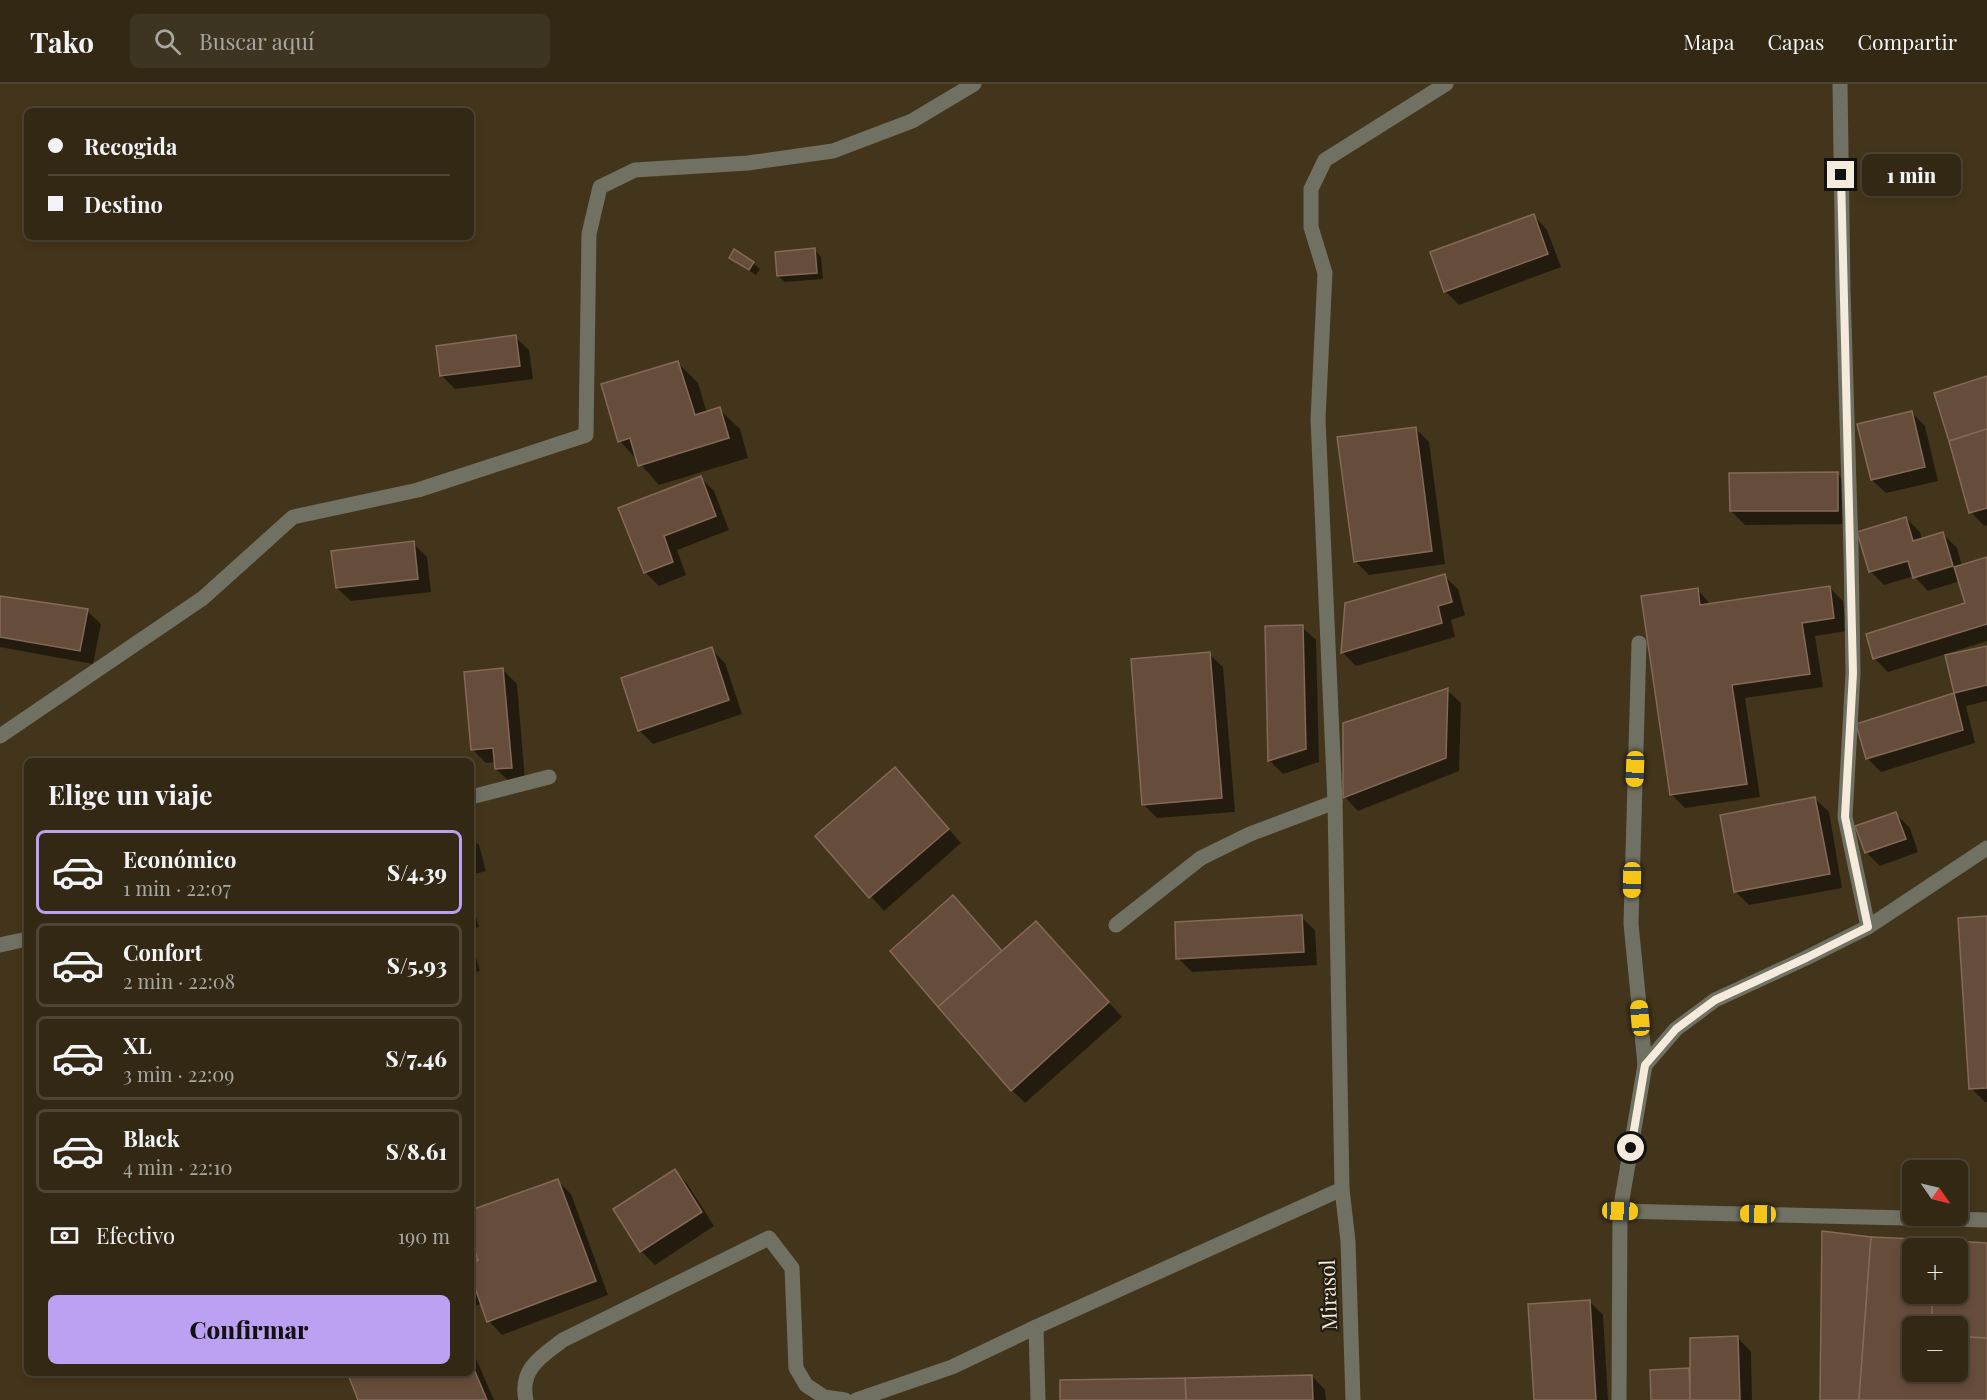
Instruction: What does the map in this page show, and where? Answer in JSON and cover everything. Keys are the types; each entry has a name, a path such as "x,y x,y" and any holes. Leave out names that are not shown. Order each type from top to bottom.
{"street":[{"path":"0,736 202,598 293,517 418,490 586,435 589,234 600,187 635,170 748,163 833,151 912,121 974,84"},
{"name":"Mirasol","path":"1353,1400 1348,1241 1342,1189 1335,802 1318,418 1325,273 1311,227 1311,189 1325,160 1446,84"},
{"path":"1840,84 1853,673 1845,817 1868,927"},
{"path":"1619,1400 1620,1211 1645,1065 1631,924 1639,643"},
{"path":"474,796 549,777"},
{"path":"1116,925 1201,858 1250,834 1335,802"},
{"path":"1645,1065 1676,1029 1715,1000 1868,927 1987,848"},
{"path":"0,945 24,940"},
{"path":"856,1400 952,1367 1342,1189"},
{"path":"1620,1211 1987,1221"},
{"path":"526,1400 524,1389 534,1361 563,1340 769,1238 792,1268 796,1368 806,1385 824,1397 845,1400"},
{"path":"1036,1327 1038,1400"}],"building":[{"path":"1534,214 1548,254 1444,292 1430,252"},
{"path":"815,248 817,273 777,276 775,252"},
{"path":"734,249 754,262 749,270 729,258"},
{"path":"516,335 520,366 440,376 436,346"},
{"path":"678,361 695,415 720,407 729,438 638,466 630,438 618,442 601,384"},
{"path":"1987,376 1987,429 1949,441 1934,393"},
{"path":"1912,411 1925,467 1871,480 1857,424"},
{"path":"1416,427 1432,551 1354,562 1337,437"},
{"path":"1987,429 1987,508 1969,513 1949,441"},
{"path":"1838,472 1838,511 1730,511 1729,473"},
{"path":"701,476 716,516 664,536 673,562 644,573 618,508"},
{"path":"1906,517 1913,541 1943,532 1953,566 1913,578 1908,561 1869,572 1857,532"},
{"path":"414,541 418,579 336,588 331,551"},
{"path":"1987,557 1987,624 1873,659 1866,634 1965,603 1954,567"},
{"path":"1445,574 1452,602 1438,606 1442,623 1341,653 1345,603"},
{"path":"1830,586 1834,618 1802,623 1810,674 1732,685 1747,784 1670,795 1641,596 1698,588 1700,605"},
{"path":"0,596 88,609 80,651 0,637"},
{"path":"1303,625 1306,749 1268,761 1265,626"},
{"path":"1987,646 1987,685 1954,693 1945,655"},
{"path":"712,647 729,700 638,731 621,678"},
{"path":"1210,652 1222,798 1142,805 1131,659"},
{"path":"503,668 512,768 495,769 493,748 471,750 464,672"},
{"path":"1448,688 1446,758 1343,798 1343,723"},
{"path":"1954,693 1963,730 1866,759 1856,724"},
{"path":"895,767 949,829 869,898 815,836"},
{"path":"1815,797 1830,874 1734,892 1720,815"},
{"path":"1896,812 1906,839 1865,853 1855,826"},
{"path":"953,895 1002,951 938,1007 890,951"},
{"path":"1302,915 1304,952 1176,959 1175,922"},
{"path":"1987,916 1987,1088 1969,1089 1958,918"},
{"path":"1036,921 1109,1002 1011,1091 938,1007"},
{"path":"675,1169 702,1212 640,1252 613,1209"},
{"path":"558,1179 596,1281 487,1322 474,1288 474,1261 478,1260 474,1250 474,1209"},
{"path":"1822,1231 1871,1237 1859,1400 1820,1400"},
{"path":"1871,1237 1902,1238 1902,1304 1932,1304 1932,1316 1902,1316 1902,1382 1968,1382 1968,1337 1987,1338 1987,1400 1859,1400"},
{"path":"1968,1242 1987,1243 1987,1338 1968,1337 1968,1316 1932,1316 1932,1304 1968,1304"},
{"path":"474,1250 478,1260 474,1261"},
{"path":"1590,1300 1596,1400 1534,1400 1528,1304"},
{"path":"1738,1336 1740,1400 1690,1400 1690,1338"},
{"path":"1689,1368 1690,1400 1651,1400 1650,1370"},
{"path":"474,1369 487,1400 358,1400 349,1376 474,1376"},
{"path":"1312,1375 1313,1400 1186,1400 1185,1378"},
{"path":"1185,1378 1186,1400 1060,1400 1060,1380"}],"route":[{"path":"1631,1148 1645,1065 1676,1029 1715,1000 1868,927 1845,817 1853,673 1841,175"}]}
